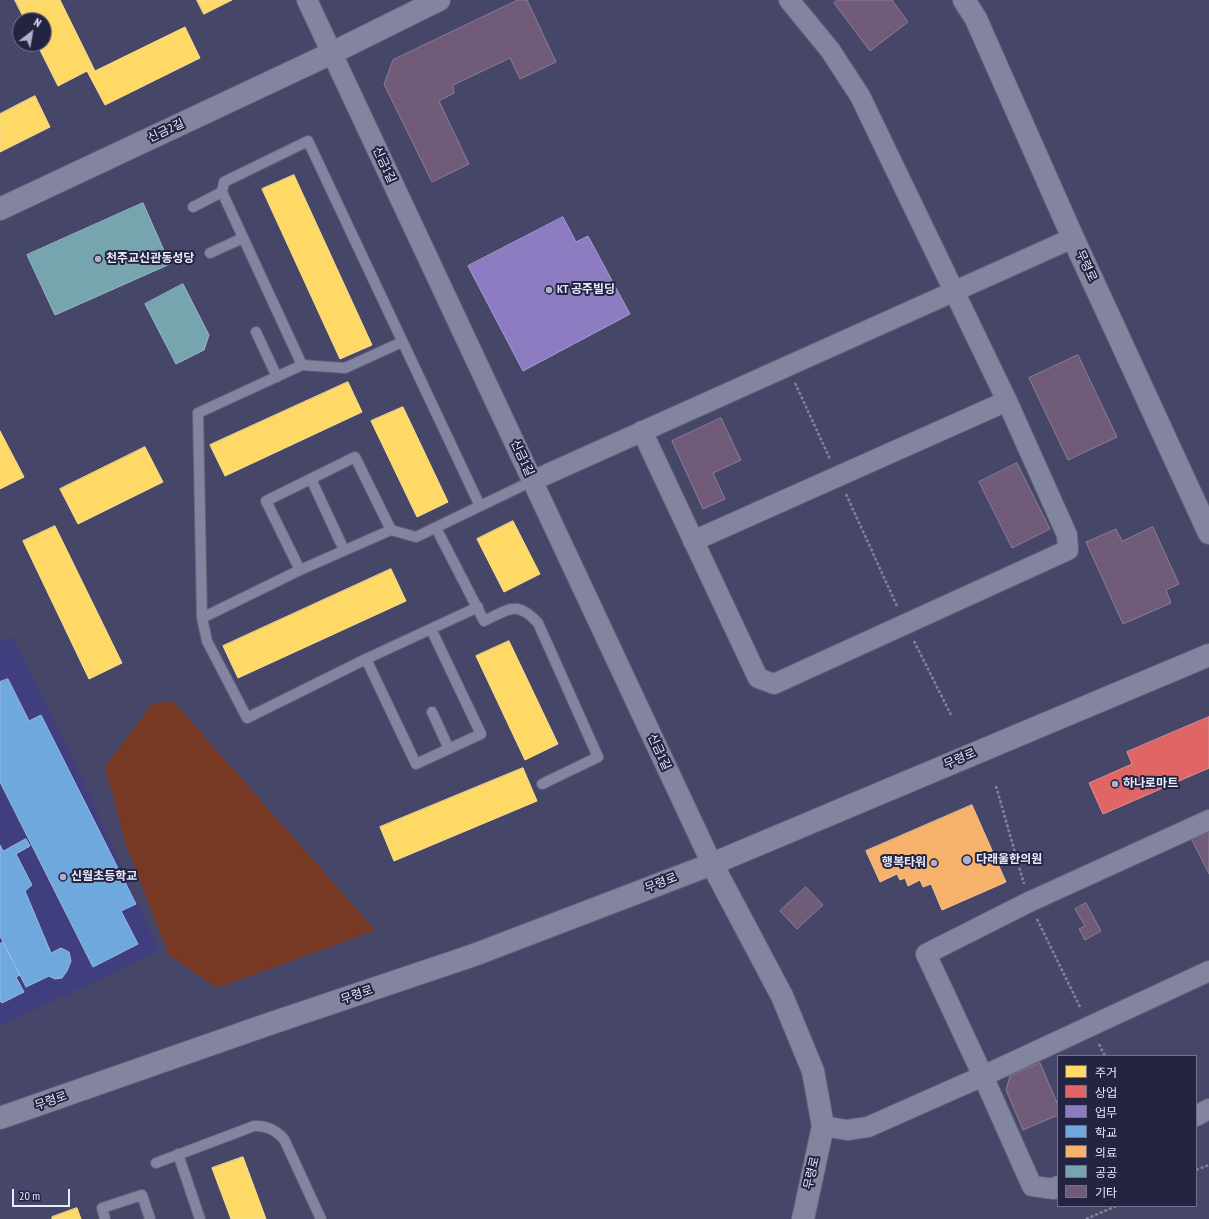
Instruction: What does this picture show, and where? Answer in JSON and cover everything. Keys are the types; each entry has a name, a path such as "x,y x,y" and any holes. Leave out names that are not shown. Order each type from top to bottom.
{"street":[{"name":"신금1길","path":"307,0 712,864"},
{"path":"332,53 439,0"},
{"path":"642,431 758,678 774,684 1068,550 1067,535 1006,401 860,96 830,50 789,0"},
{"name":"무령로","path":"964,0 976,19 1073,238 1209,533"},
{"name":"신금2길","path":"0,209 332,53"},
{"path":"532,481 1073,238"},
{"path":"693,541 1006,401"},
{"name":"무령로","path":"0,1118 266,1025 474,955 712,864 1209,655"},
{"path":"1057,1186 1054,1188 1032,1186 926,954 1029,902 1209,820"},
{"name":"무령로","path":"712,864 782,996 813,1071 823,1126 802,1219"},
{"path":"823,1126 847,1130 868,1128 1209,971"},
{"path":"1197,1116 1209,1110"}],"lane":[{"path":"302,365 222,192 224,182 308,141 480,506"},
{"path":"193,207 222,192"},
{"path":"210,253 243,238"},
{"path":"256,332 277,377"},
{"path":"402,342 345,368 302,365 198,413 202,618 207,641 247,718 366,659 478,607"},
{"path":"300,570 266,501 355,458 391,530"},
{"path":"311,479 344,550"},
{"path":"202,618 300,570 391,530 416,537 532,481"},
{"path":"436,528 484,621 508,609 517,608 528,613 538,623 598,756 542,784"},
{"path":"366,659 416,764 449,749 481,734 431,629"},
{"path":"432,712 449,749"},
{"path":"156,1163 254,1126 263,1126 276,1130 284,1139 321,1219"},
{"path":"178,1154 200,1219"},
{"path":"105,1219 102,1208 142,1195 150,1219"}],"path":[{"path":"787,366 906,624 951,715"},
{"path":"996,786 1029,902 1104,1055"},
{"path":"1197,1170 1209,1165"},
{"path":"1086,1219 1114,1207"}],"shaded area":[{"name":"신월초등학교","path":"13,637 93,802 159,951 0,1026 0,643"},
{"path":"173,701 376,930 217,988 169,955 126,845 105,767 152,704"}],"building: 주거":[{"path":"15,0 60,0 95,71 185,27 200,58 105,105 87,71 58,86 41,52 52,52 52,12 21,12"},
{"path":"197,0 232,0 204,14"},
{"path":"35,96 50,127 0,152 0,114"},
{"path":"294,175 372,345 340,359 262,189"},
{"path":"348,382 362,412 225,476 210,445"},
{"path":"403,407 448,502 417,517 371,421"},
{"path":"0,431 24,477 0,489"},
{"path":"145,447 163,482 78,524 60,489"},
{"path":"513,521 540,574 504,592 477,539"},
{"path":"55,526 122,663 89,679 23,541"},
{"path":"391,569 406,601 238,678 223,646"},
{"path":"509,641 558,744 525,760 476,656"},
{"path":"523,768 537,801 394,861 380,827"},
{"path":"243,1157 266,1219 231,1219 212,1168"},
{"path":"77,1208 81,1219 52,1219 52,1217"}],"building: 상업":[{"path":"1209,717 1209,768 1103,814 1089,783 1132,764 1127,752"}],"building: 업무":[{"name":"KT 공주빌딩","path":"563,217 576,242 588,236 630,314 523,371 468,266"}],"building: 학교":[{"path":"8,679 29,721 41,715 136,904 121,911 138,944 93,967 0,782 0,682"},
{"path":"26,839 30,846 16,854 32,885 25,891 51,953 61,948 69,952 71,961 62,978 55,979 49,976 26,987 0,936 0,845 3,851"},
{"path":"3,942 20,975 16,977 24,992 2,1003 0,1001 0,944"}],"building: 의료":[{"name":"행복타워","path":"972,805 1006,882 942,910 931,884 923,887 920,880 908,886 905,878 900,880 897,874 880,882 866,851"}],"building: 공공":[{"name":"천주교신관동성당","path":"143,203 170,264 55,315 27,255"},
{"path":"183,284 209,335 204,350 176,364 145,304"}],"building: 기타":[{"path":"518,0 527,0 556,62 520,79 510,58 453,85 454,93 439,101 469,164 432,182 384,84 393,60"},
{"path":"838,0 892,0 908,22 870,51 834,3"},
{"path":"1078,355 1117,437 1068,460 1029,378"},
{"path":"721,418 741,460 713,473 725,499 703,509 672,441"},
{"path":"1017,463 1050,529 1012,548 979,482"},
{"path":"1153,527 1179,584 1166,590 1171,603 1123,624 1086,542 1116,529 1122,541"},
{"path":"1209,832 1209,874 1192,840"},
{"path":"806,887 823,905 797,929 780,911"},
{"path":"1086,903 1101,931 1085,940 1079,929 1085,926 1075,909"},
{"path":"1040,1063 1057,1103 1057,1115 1023,1130 1006,1090 1010,1076"}],"place":[{"name":"천주교신관동성당","path":"98,259"},
{"name":"KT 공주빌딩","path":"549,290"},
{"name":"하나로마트","path":"1115,784"},
{"name":"다래울한의원","path":"967,860"},
{"name":"행복타워","path":"934,863"},
{"name":"신월초등학교","path":"63,877"}]}
